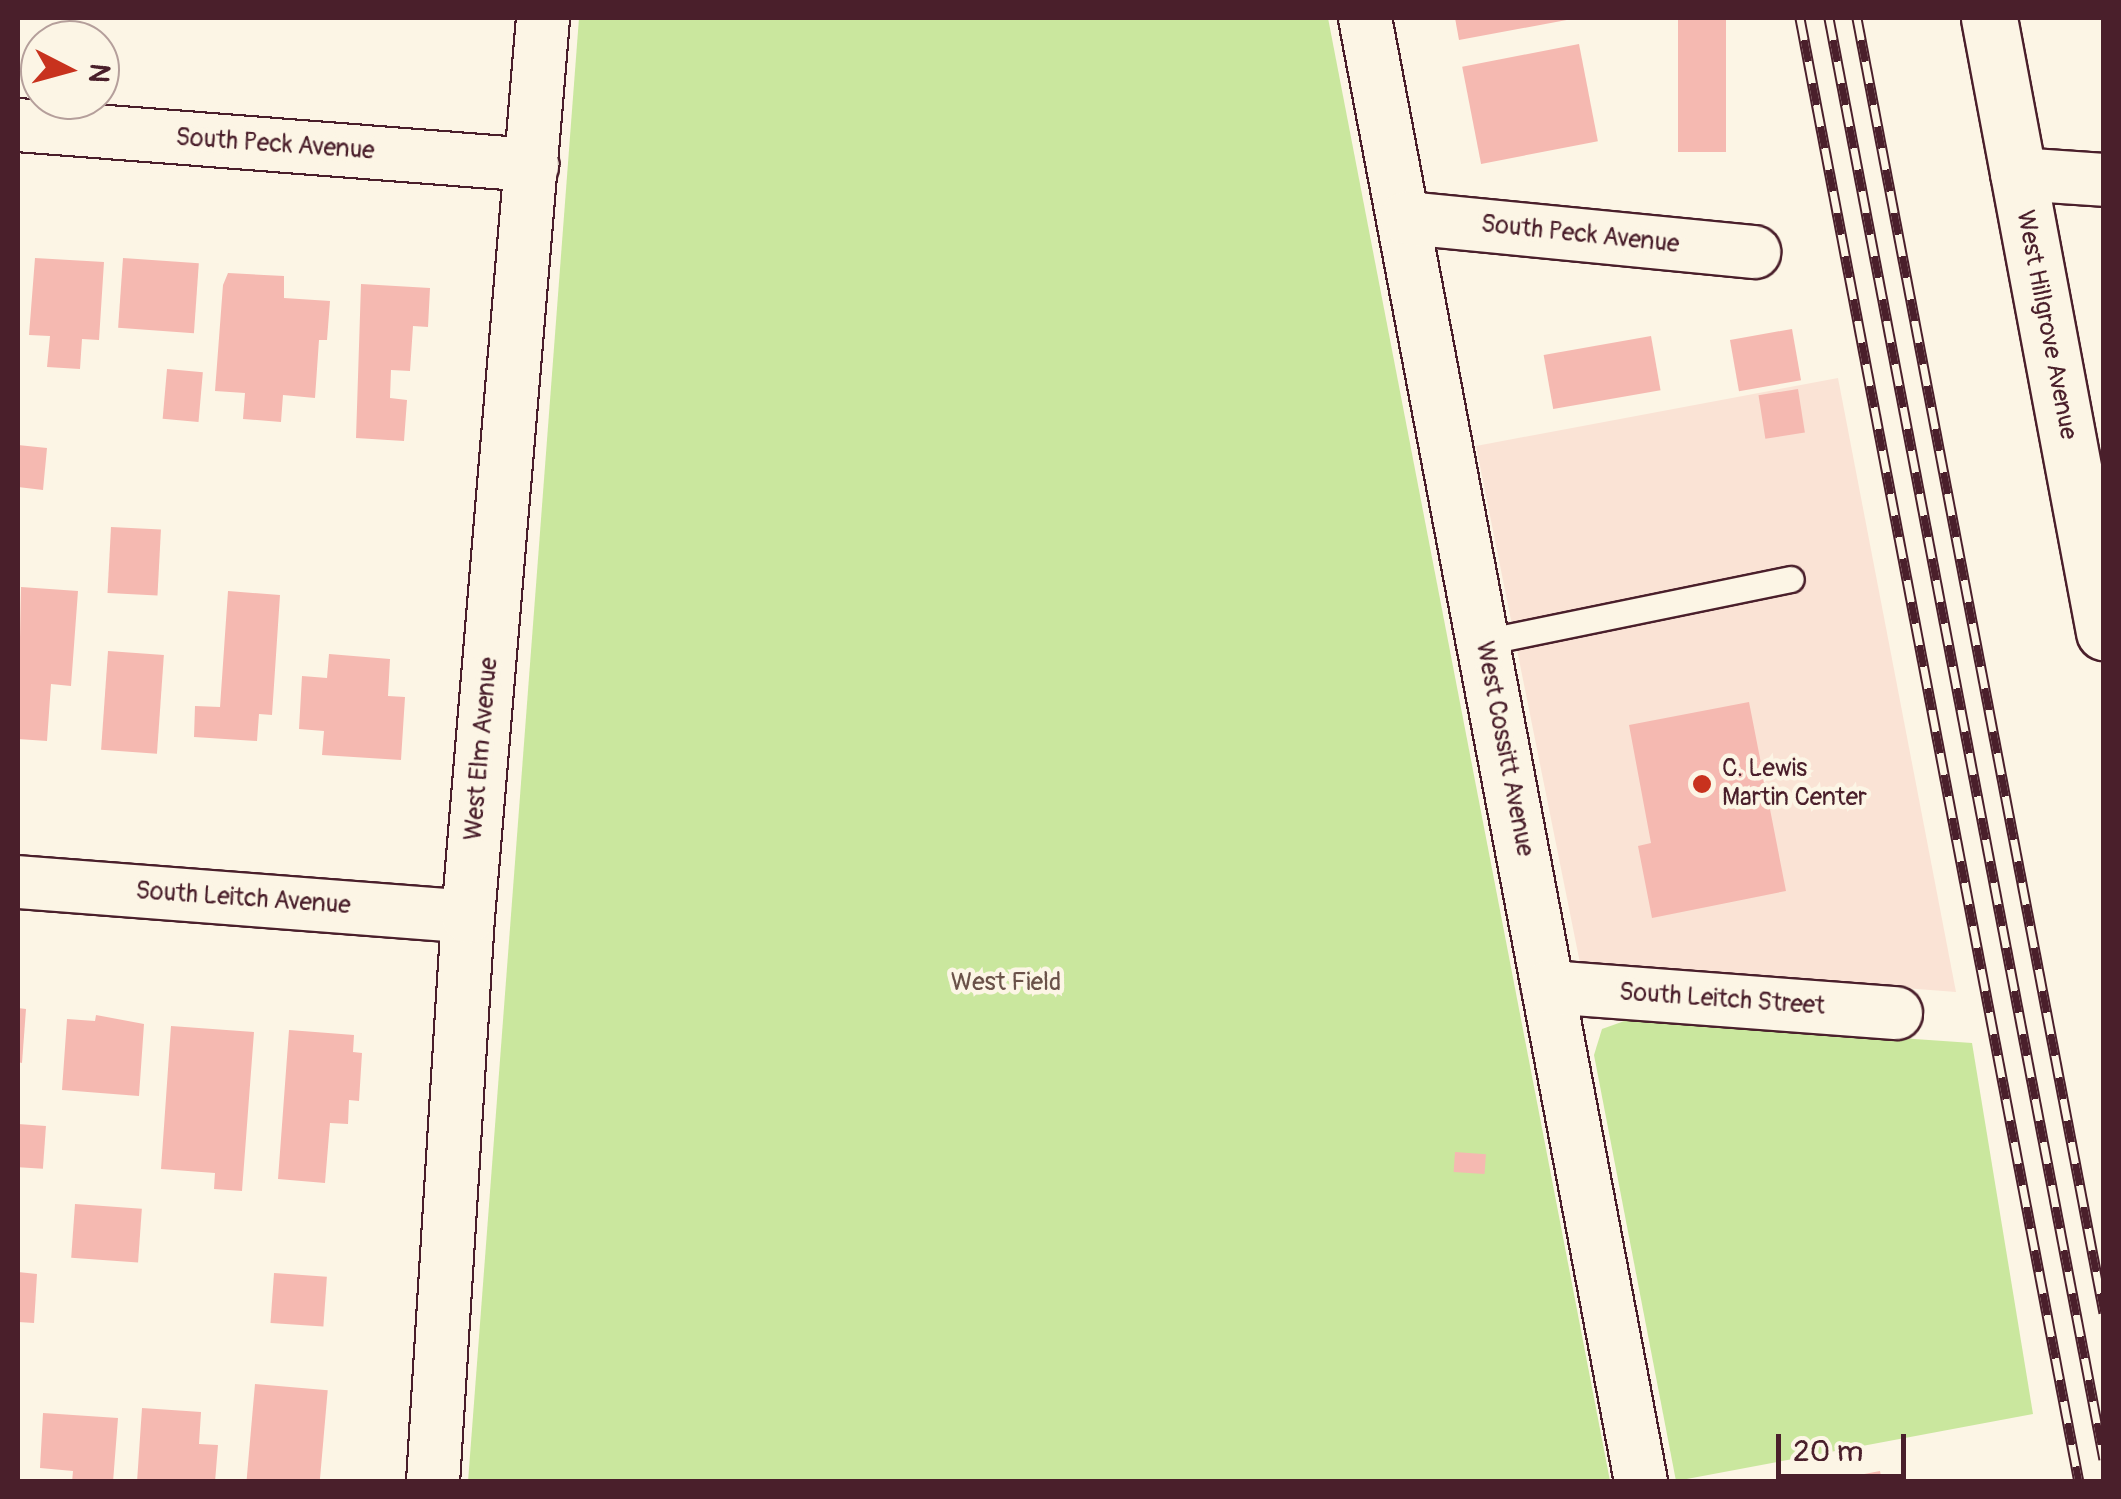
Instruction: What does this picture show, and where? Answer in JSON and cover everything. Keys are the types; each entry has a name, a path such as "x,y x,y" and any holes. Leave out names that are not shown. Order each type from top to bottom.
{"street":[{"name":"West Elm Avenue","path":"433,1482 468,917 543,18"},
{"name":"West Cossitt Avenue","path":"1365,18 1406,218 1641,1482"},
{"name":"West Hillgrove Avenue","path":"1989,18 2104,632"},
{"name":"South Peck Avenue","path":"18,125 532,165"},
{"path":"2017,174 2104,180"},
{"name":"South Peck Avenue","path":"1406,218 1754,252"},
{"name":"South Leitch Avenue","path":"18,882 468,917"},
{"name":"South Leitch Street","path":"1548,986 1896,1013"}],"lane":[{"path":"1484,642 1791,579"}],"shaded area":[{"path":"1838,378 1956,992 1580,963 1476,446"}],"green space":[{"name":"West Field","path":"579,18 1328,18 1610,1481 468,1482"},
{"path":"1630,1019 1972,1043 2033,1414 1676,1481 1594,1055 1602,1029"}],"building":[{"path":"1455,18 1572,18 1572,19 1459,40"},
{"path":"1678,18 1726,18 1726,152 1678,152"},
{"path":"1579,44 1598,141 1481,164 1462,67"},
{"path":"35,258 104,262 99,340 82,339 80,369 47,367 50,336 29,335"},
{"path":"123,258 199,263 194,333 118,328"},
{"path":"228,273 284,276 284,298 330,301 327,340 319,340 315,398 283,395 281,422 243,419 245,393 215,391 223,285"},
{"path":"361,284 430,288 428,327 413,326 410,371 391,370 390,398 407,400 404,441 356,438"},
{"path":"1792,329 1801,380 1739,391 1730,340"},
{"path":"1651,336 1661,390 1553,409 1544,355"},
{"path":"167,369 203,372 199,422 163,419"},
{"path":"1798,389 1805,432 1765,439 1758,395"},
{"path":"18,445 47,448 43,490 18,487"},
{"path":"111,527 161,530 157,596 108,593"},
{"path":"21,587 78,591 71,686 51,684 47,741 18,739"},
{"path":"228,591 280,595 272,715 259,714 257,741 194,737 195,706 220,707"},
{"path":"108,651 164,655 157,754 101,750"},
{"path":"329,654 390,659 388,696 405,697 401,760 322,755 324,731 299,729 302,676 327,678"},
{"name":"C. Lewis Martin Center","path":"1749,702 1786,891 1652,918 1638,846 1651,843 1629,725"},
{"path":"18,1008 26,1009 22,1063 18,1062"},
{"path":"96,1015 144,1024 139,1096 62,1090 67,1019 95,1021"},
{"path":"171,1026 254,1032 242,1191 214,1189 215,1173 161,1169"},
{"path":"289,1030 354,1035 353,1052 362,1053 359,1101 349,1100 348,1124 330,1123 325,1183 278,1179"},
{"path":"18,1124 46,1126 43,1169 18,1167"},
{"path":"1455,1152 1486,1154 1485,1174 1454,1172"},
{"path":"75,1204 142,1209 138,1263 71,1258"},
{"path":"18,1272 37,1274 34,1323 18,1322"},
{"path":"274,1273 327,1277 323,1327 271,1323"},
{"path":"255,1384 328,1390 320,1482 246,1482"},
{"path":"142,1408 201,1412 199,1444 218,1445 215,1482 137,1482"},
{"path":"43,1413 118,1418 113,1482 72,1482 73,1471 40,1468"},
{"path":"1880,1471 1882,1482 1833,1480"}],"railway":[{"path":"1800,18 2079,1482"},
{"path":"1829,18 2104,1459"},
{"path":"1857,18 2104,1313"}],"place":[{"name":"C. Lewis Martin Center","path":"1702,784"}]}
